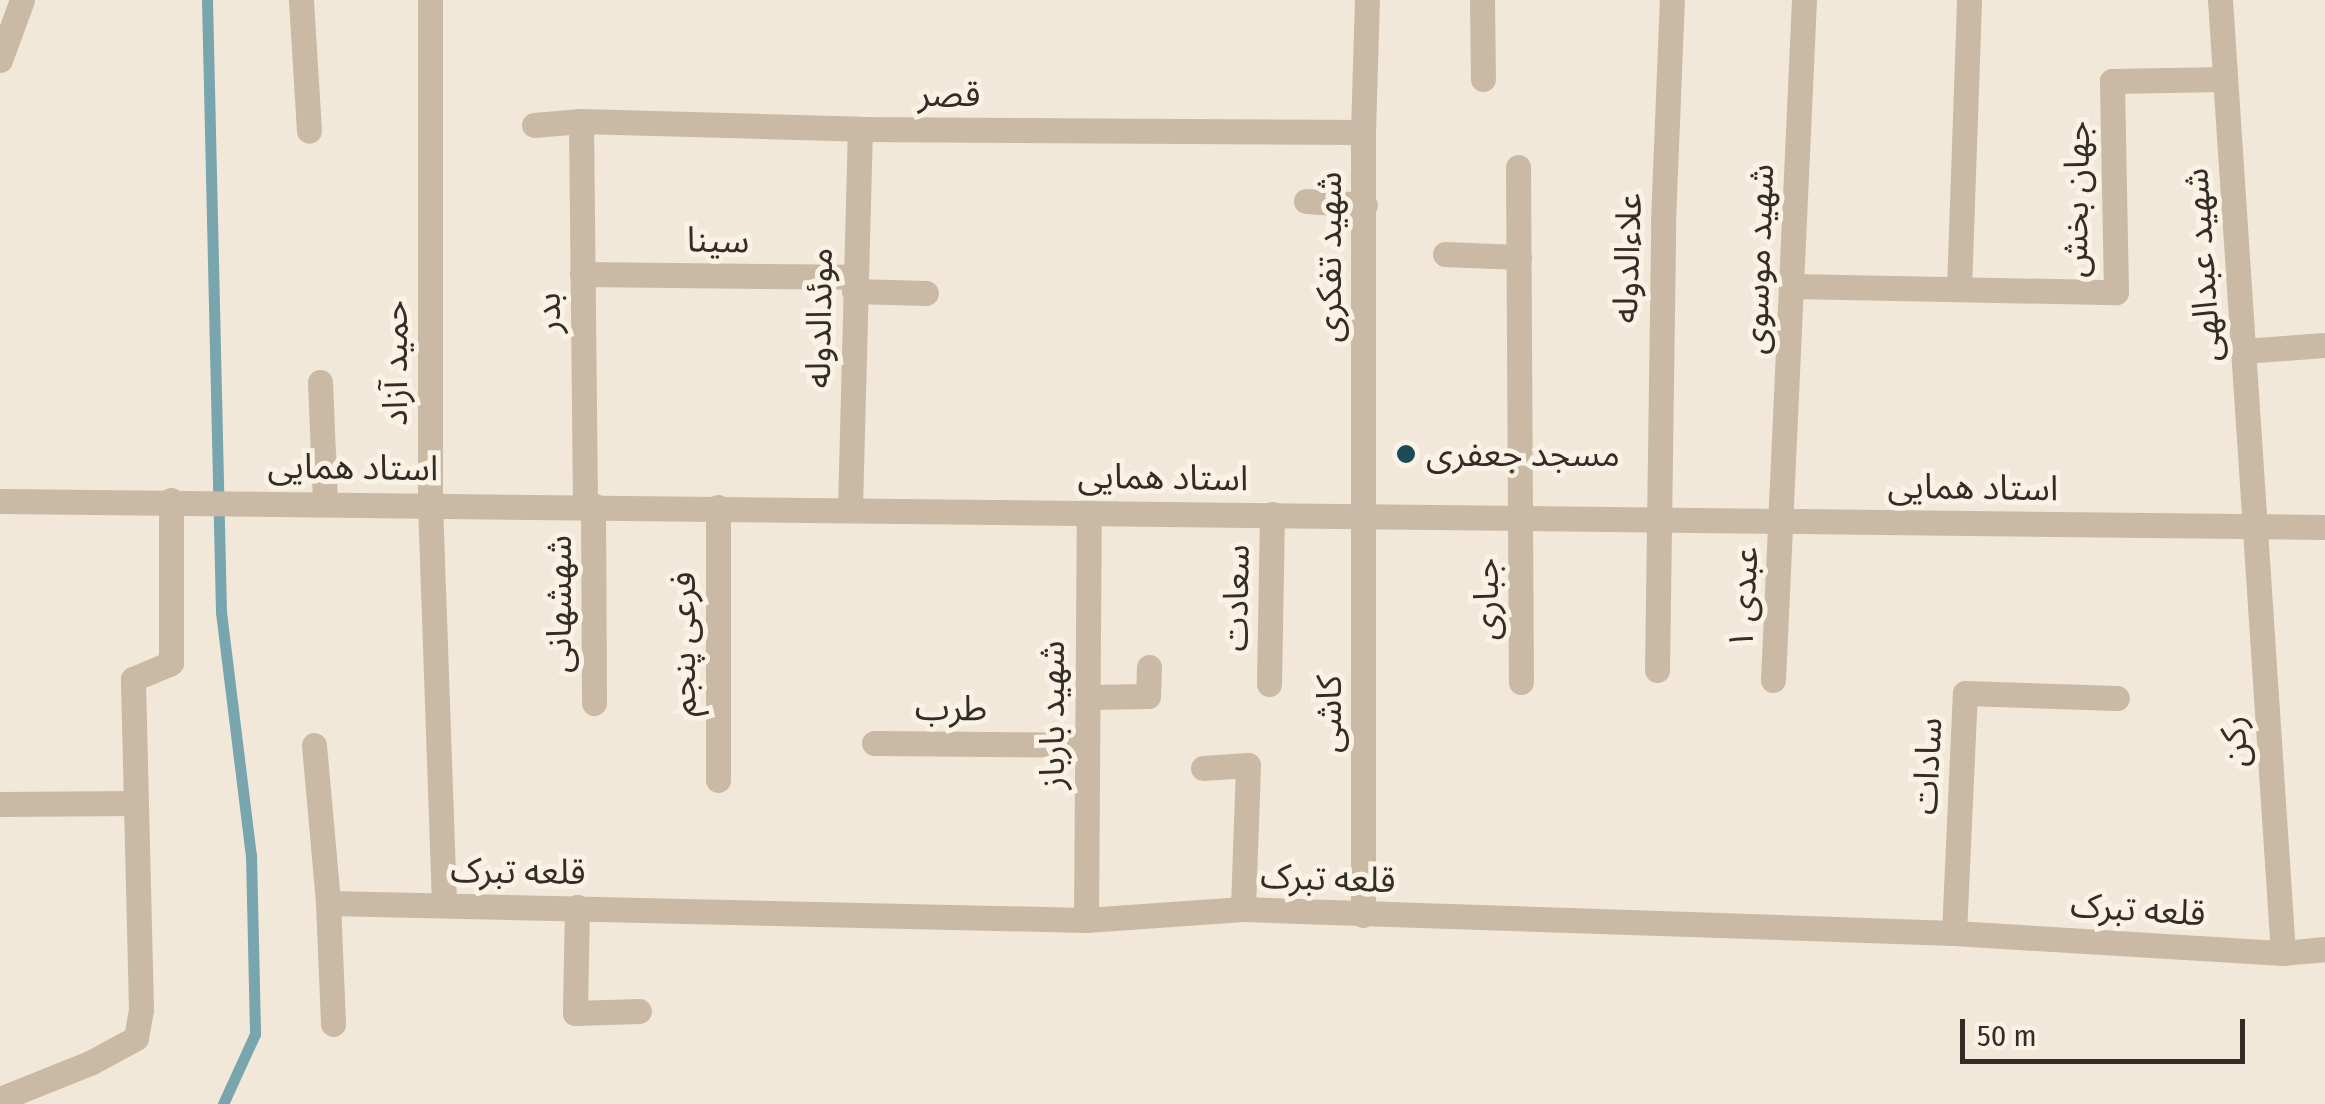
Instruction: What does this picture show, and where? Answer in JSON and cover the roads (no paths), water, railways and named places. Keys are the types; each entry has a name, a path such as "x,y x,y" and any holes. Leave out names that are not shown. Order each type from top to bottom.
{"street":[{"path":"0,60 22,0"},
{"path":"300,0 309,132"},
{"name":"حمید آزاد","path":"430,0 430,503 444,905"},
{"name":"شهید تفکری","path":"1364,514 1363,132 1367,0"},
{"path":"1482,0 1483,79"},
{"name":"علاءالدوله","path":"1657,670 1656,518 1672,0"},
{"name":"شهید موسوی","path":"1782,520 1804,0"},
{"path":"1958,290 1969,0"},
{"name":"شهید عبدالهی","path":"2220,0 2254,526"},
{"name":"جهان بخش","path":"1792,286 2116,292 2112,81 2225,79"},
{"name":"قصر","path":"534,125 581,121 860,128 1363,132"},
{"name":"بدر","path":"581,121 589,505"},
{"name":"موئدالدوله","path":"850,508 860,128"},
{"name":"جباری","path":"1518,167 1521,682"},
{"path":"1306,201 1365,204"},
{"path":"1446,254 1519,257"},
{"name":"سینا","path":"582,274 854,284 926,293"},
{"path":"2243,351 2325,345"},
{"path":"320,382 325,502"},
{"path":"0,1099 90,1064 136,1038 141,1008 133,680 171,663 171,500"},
{"name":"استاد همایی","path":"0,501 2325,526"},
{"name":"شهشهانی","path":"589,505 594,703"},
{"name":"فرعی پنجم","path":"718,506 718,780"},
{"name":"شهید بارباز","path":"1086,920 1088,511"},
{"name":"سعادت","path":"1270,684 1272,514"},
{"name":"کاشی","path":"1363,915 1364,514"},
{"name":"عبدی ۱","path":"1773,680 1782,520"},
{"name":"رکن","path":"2254,526 2283,953"},
{"path":"1088,697 1148,696 1149,667"},
{"name":"سادات","path":"1954,933 1965,693 2117,698"},
{"name":"طرب","path":"874,743 1087,745"},
{"path":"314,745 328,903 333,1024"},
{"path":"1204,768 1248,765 1243,909"},
{"path":"0,804 136,802"},
{"name":"قلعه تبرک","path":"328,903 1086,920 1243,909 1954,933 2283,953 2325,950"},
{"path":"577,907 575,1013 638,1012"}],"waterway":[{"path":"207,0 221,612 251,855 255,1034 223,1104"}],"place":[{"name":"مسجد جعفری","path":"1406,454"}]}
